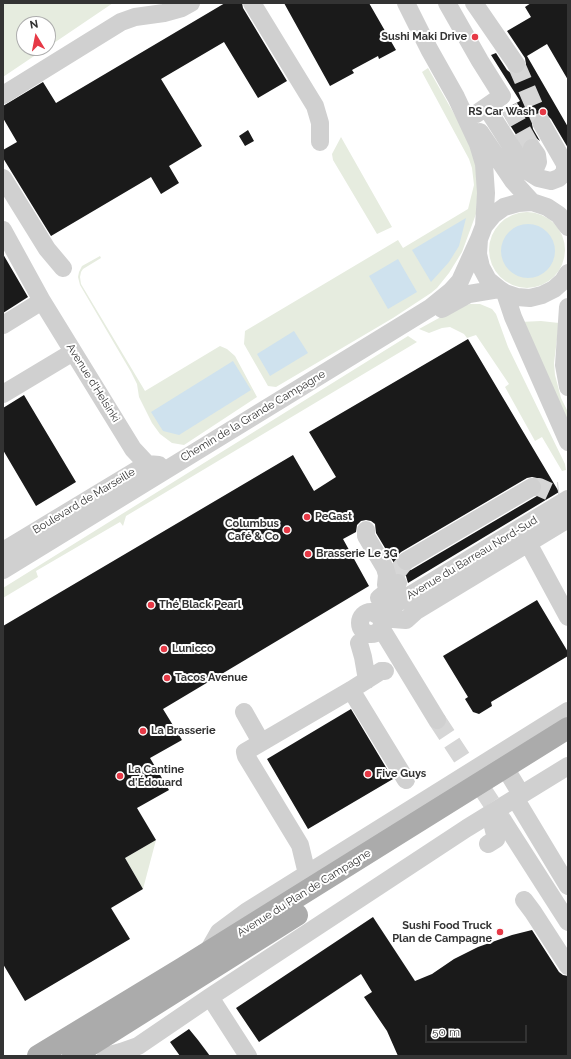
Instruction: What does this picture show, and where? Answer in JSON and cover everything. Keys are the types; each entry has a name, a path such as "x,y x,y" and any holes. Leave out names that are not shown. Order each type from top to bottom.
{"main road":[{"name":"Avenue du Plan de Campagne","path":"73,1056 508,774 568,728"},
{"name":"Avenue du Plan de Campagne","path":"38,1056 508,774 568,746"}],"street":[{"path":"3,95 121,22 135,17 164,13 182,8 191,3"},
{"path":"252,3 315,106 320,122 320,142"},
{"path":"447,3 505,102 486,107 470,117"},
{"path":"474,3 516,64"},
{"path":"406,4 456,97 478,144 484,164 486,193 482,233 478,254 481,268 488,280 502,291 517,297 530,298 542,295 566,283"},
{"path":"456,97 513,181 532,202"},
{"path":"486,107 527,171 538,178 550,181 559,178 565,172 565,164 542,124"},
{"path":"527,171 535,169 538,162 537,155 532,148"},
{"path":"3,178 47,249 63,268"},
{"path":"482,233 493,215 504,207 518,203 532,202 547,207 565,219"},
{"name":"Avenue d'Helsinki","path":"3,230 73,352 134,450 147,464"},
{"name":"Chemin de la Grande Campagne","path":"3,570 430,308 452,291 460,281 482,233"},
{"path":"502,291 568,442"},
{"name":"Chemin de la Grande Campagne","path":"3,578 172,472 433,313 469,294 502,291"},
{"path":"3,325 42,300"},
{"path":"568,307 564,365 568,387"},
{"path":"3,394 73,352"},
{"name":"Boulevard de Marseille","path":"3,551 147,464 169,467"},
{"path":"406,562 532,487"},
{"name":"Avenue du Barreau Nord-Sud","path":"380,612 402,600 565,492"},
{"name":"Avenue du Barreau Nord-Sud","path":"380,612 406,620 416,611 568,519"},
{"path":"366,530 366,536 385,568 387,575 380,612 363,657 367,680"},
{"path":"528,543 568,617"},
{"path":"380,612 437,720"},
{"path":"307,874 300,845 245,752 381,671 385,671"},
{"path":"351,690 406,780"},
{"path":"488,844 496,839 497,818 508,774 568,711"},
{"path":"244,712 261,742"},
{"path":"207,954 219,932 246,912 307,874 508,774 568,766"},
{"path":"508,774 568,886"},
{"path":"497,818 568,922"},
{"path":"106,1056 137,1051 210,997 497,818"},
{"path":"524,900 568,966"},
{"path":"210,997 248,1056"}],"shaded area":[{"path":"3,3 113,3 56,42 56,16 16,16 16,56 34,56 3,77"},
{"path":"428,68 469,140 479,172 476,214 462,252 449,273 431,293 393,318 276,387 268,386 244,344 245,331 398,240 403,248 468,209 474,185 472,168 469,159 422,72"},
{"path":"341,137 392,227 377,234 333,160 332,154"},
{"path":"527,212 541,215 554,223 562,236 565,250 562,264 554,277 541,285 527,288 513,285 500,277 492,264 489,250 492,236 500,223 513,215"},
{"path":"100,256 101,258 83,269 80,277 81,284 145,391 220,346 227,349 235,356 257,397 184,445 172,443 160,434 152,423 139,397 137,384 131,372 80,285 78,277 82,266"},
{"path":"470,304 480,304 492,309 496,314 508,347 565,464 566,470 562,471 542,437 535,441 505,387 509,384 476,335 467,338 464,334 450,327 442,328 429,333 419,329 459,307"},
{"path":"541,321 559,323 554,363 555,375 561,398 568,412 568,422 520,322"},
{"path":"408,336 417,342 126,516 123,526 120,522 36,571 38,577 3,598 3,588"},
{"path":"156,840 143,889 125,858"}],"water":[{"path":"466,218 459,246 449,262 431,282 412,250"},
{"path":"528,224 538,226 547,232 553,241 555,251 553,261 547,270 538,276 528,278 518,276 509,270 503,261 501,251 503,241 509,232 518,226"},
{"path":"398,259 417,292 388,309 369,276"},
{"path":"294,331 308,353 270,376 257,354"},
{"path":"233,361 251,390 179,435 163,431 151,412"}],"building":[{"path":"225,3 242,3 243,8 287,81 258,98 224,42 161,79 202,146 169,166 179,183 161,194 151,177 51,236 3,158 3,150 17,142 3,118 3,106 43,82 56,103"},
{"path":"284,3 369,3 396,50 379,59 378,56 352,70 354,73 330,86"},
{"path":"531,3 568,3 568,80 547,44 527,56 568,127 568,148 551,119 547,115 542,114 536,115 533,118 532,124 533,129 540,141 536,138 531,138 522,144 501,111 520,101 491,55 496,53 507,70 512,74 517,74 525,69 525,58 507,31 531,17 525,7"},
{"path":"248,130 254,141 245,146 239,136"},
{"path":"3,254 28,297 3,313"},
{"path":"468,339 559,492 408,583 406,576 402,573 397,573 394,563 376,533 375,524 371,521 361,521 357,525 356,532 343,539 369,586 163,709 182,740 150,758 169,790 137,808 156,840 125,858 143,889 111,908 130,939 25,1001 3,964 3,626 293,455 314,491 336,477 309,432","holes":["527,478 537,478 541,482 542,487 541,492 537,496 411,570 401,570 397,567 397,556 401,552"]},
{"path":"24,395 76,482 36,506 3,450 3,408"},
{"path":"537,600 568,652 568,656 491,702 492,706 479,714 473,712 465,699 468,697 443,656"},
{"path":"351,709 393,779 308,829 267,759"},
{"path":"373,917 415,981 432,974 454,959 478,947 512,935 532,930 559,972 568,976 568,1056 398,1056 387,1031 364,997 372,992 361,974 259,1042 236,1008"},
{"path":"189,1029 210,1056 180,1056 170,1042"}],"tunnel":[{"path":"516,64 542,124"},
{"path":"509,107 532,148"},
{"path":"532,487 539,487 550,492 559,491"},
{"path":"394,576 406,561"},
{"path":"437,720 504,822"}],"place":[{"name":"Sushi Maki Drive","path":"475,37"},
{"name":"RS Car Wash","path":"543,112"},
{"name":"PeGast","path":"307,517"},
{"name":"Columbus Café & Co","path":"287,530"},
{"name":"Brasserie Le 3G","path":"308,554"},
{"name":"Thé Black Pearl","path":"151,605"},
{"name":"Lunicco","path":"164,649"},
{"name":"Tacos Avenue","path":"167,678"},
{"name":"La Brasserie","path":"143,731"},
{"name":"Five Guys","path":"368,774"},
{"name":"La Cantine d'Édouard","path":"120,776"},
{"name":"Sushi Food Truck Plan de Campagne","path":"500,932"}]}
